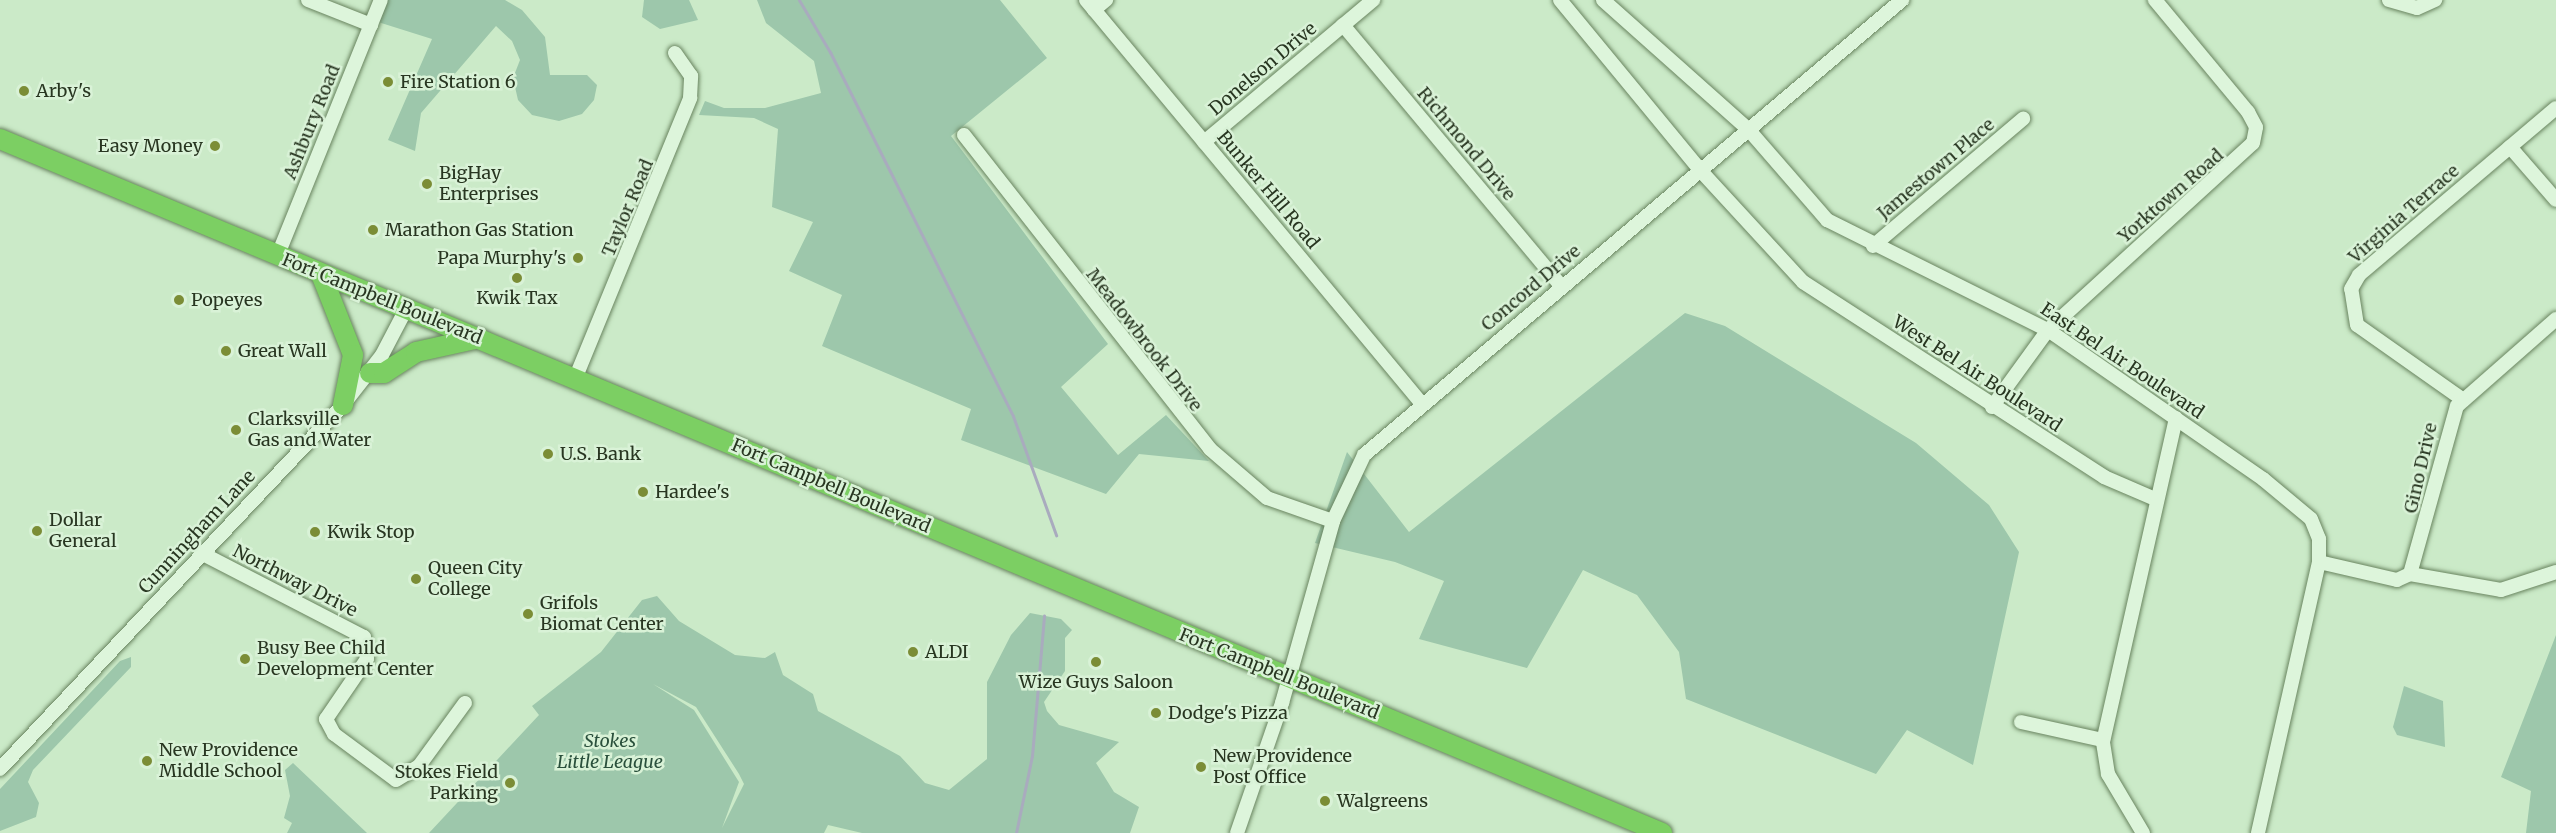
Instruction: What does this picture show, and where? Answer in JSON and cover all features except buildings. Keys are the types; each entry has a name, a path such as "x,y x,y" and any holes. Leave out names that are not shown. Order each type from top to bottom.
{"highway":[{"name":"Fort Campbell Boulevard","path":"0,139 277,257 479,338 1662,833"},
{"path":"321,274 353,355 343,405"},
{"path":"370,373 384,373 417,352 479,338"}],"street":[{"path":"308,0 371,25"},
{"name":"Ashbury Road","path":"277,257 381,0"},
{"path":"1090,5 1106,0"},
{"name":"Donelson Drive","path":"1204,142 1373,0"},
{"name":"West Bel Air Boulevard","path":"1560,0 1700,170 1803,282 1992,407 2104,477 2155,499"},
{"name":"East Bel Air Boulevard","path":"1603,0 1748,129 1827,220 1873,246 2048,330 2176,418 2305,512 2317,530 2319,562 2258,833"},
{"name":"Concord Drive","path":"1237,833 1288,676 1333,521 1364,456 1561,286 1902,0"},
{"name":"Yorktown Road","path":"1992,407 2048,330 2253,143 2253,119 2155,0"},
{"path":"2389,0 2417,8 2435,0"},
{"name":"Bunker Hill Road","path":"1090,5 1422,404"},
{"name":"Richmond Drive","path":"1343,25 1561,286"},
{"name":"Taylor Road","path":"575,379 690,98 691,76 675,53"},
{"name":"Virginia Terrace","path":"2462,399 2357,325 2351,289 2359,275 2556,108"},
{"name":"Jamestown Place","path":"1873,246 2023,119"},
{"name":"Meadowbrook Drive","path":"964,135 1210,449 1267,498 1333,521"},
{"path":"2510,147 2556,200"},
{"name":"Cunningham Lane","path":"0,769 343,405 370,373 406,309"},
{"name":"Gino Drive","path":"2410,574 2452,416 2462,399 2556,319"},
{"path":"2143,833 2108,774 2103,740 2155,499 2176,418"},
{"name":"Northway Drive","path":"203,554 364,637 367,659 326,719 334,734 396,780 419,766 465,703"},
{"path":"2319,562 2397,580 2410,574 2501,590 2556,572"},
{"path":"2021,722 2103,740"}],"green space":[{"path":"387,0 505,0 522,10 545,37 550,75 587,75 597,85 594,100 582,114 559,121 532,115 518,100 513,78 520,60 512,41 496,26 421,113 415,151 388,140 432,39 378,22"},
{"path":"644,0 689,0 698,20 660,29 642,17"},
{"path":"757,0 1000,0 1047,58 951,136 1108,344 1061,387 1118,455 1166,415 1209,461 1139,454 1106,494 961,440 971,409 822,346 842,295 789,271 813,222 772,207 778,129 754,118 699,115 705,101 724,108 765,108 821,93 814,61 766,23"},
{"path":"1685,313 1725,326 1916,443 1989,505 2019,552 1973,765 1907,730 1876,774 1686,699 1679,652 1637,595 1583,570 1527,668 1419,639 1444,581 1395,562 1315,543 1347,452 1409,532"},
{"name":"Stokes Little League","path":"657,596 679,621 735,655 765,658 775,652 783,675 813,694 818,711 900,756 925,783 949,790 987,759 987,682 1011,635 1030,613 1061,619 1072,630 1065,638 1065,671 1044,702 1047,711 1059,725 1119,742 1096,763 1114,792 1139,807 1130,833 862,833 828,825 824,833 429,833 539,715 532,706 601,652 642,600","holes":["653,684 696,707 744,784 722,828 739,782 694,710"]},
{"path":"2556,635 2556,833 2526,833 2531,791 2501,777"},
{"path":"131,657 131,667 33,770 28,782 39,803 36,817 0,831 0,789 120,661"},
{"path":"2404,686 2443,701 2445,747 2397,735 2393,727"},
{"path":"293,763 367,833 287,833 292,823 284,818 290,796 285,770"}],"waterway":[{"path":"799,0 830,52 1013,416 1056,535"},
{"path":"1016,833 1032,756 1044,616"}],"place":[{"name":"Fire Station 6","path":"388,82"},
{"name":"Arby's","path":"24,91"},
{"name":"Easy Money","path":"215,146"},
{"name":"BigHay Enterprises","path":"427,184"},
{"name":"Marathon Gas Station","path":"373,230"},
{"name":"Papa Murphy's","path":"578,258"},
{"name":"Kwik Tax","path":"517,278"},
{"name":"Popeyes","path":"179,300"},
{"name":"Great Wall","path":"226,351"},
{"name":"Clarksville Gas and Water","path":"236,430"},
{"name":"U.S. Bank","path":"548,454"},
{"name":"Hardee's","path":"643,492"},
{"name":"Dollar General","path":"37,531"},
{"name":"Kwik Stop","path":"315,532"},
{"name":"Queen City College","path":"416,579"},
{"name":"Grifols Biomat Center","path":"528,614"},
{"name":"ALDI","path":"913,652"},
{"name":"Busy Bee Child Development Center","path":"245,659"},
{"name":"Wize Guys Saloon","path":"1096,662"},
{"name":"Dodge's Pizza","path":"1156,713"},
{"name":"New Providence Middle School","path":"147,761"},
{"name":"New Providence Post Office","path":"1201,767"},
{"name":"Stokes Field Parking","path":"510,783"},
{"name":"Walgreens","path":"1325,801"}]}
